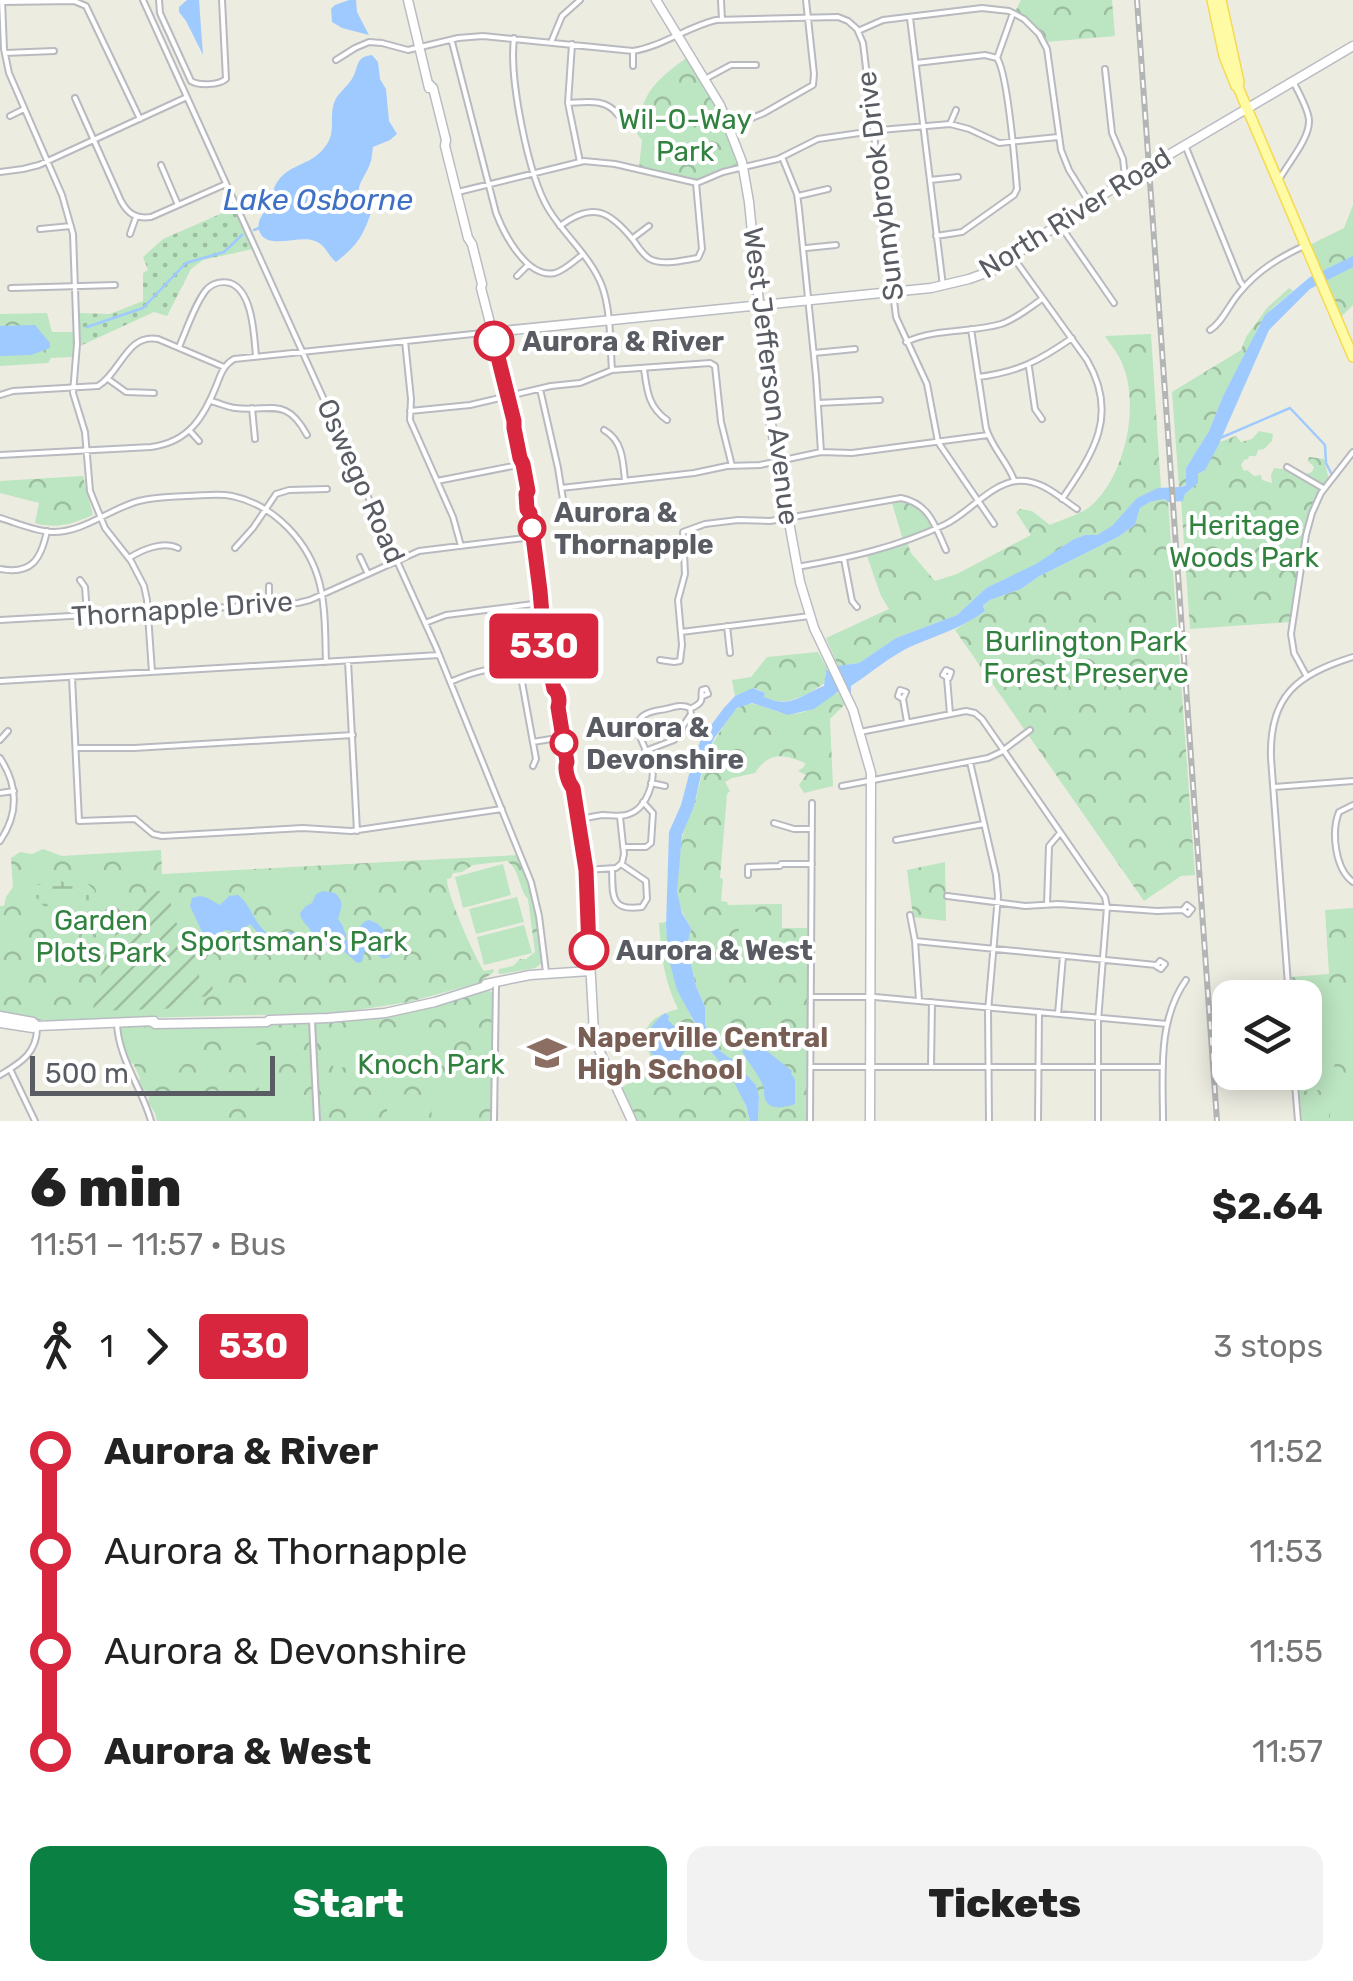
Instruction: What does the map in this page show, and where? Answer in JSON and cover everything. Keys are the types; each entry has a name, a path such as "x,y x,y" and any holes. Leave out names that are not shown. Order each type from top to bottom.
{"main road":[{"path":"1215,1 1238,87 1276,164 1278,180 1353,357"}],"street":[{"name":"Oswego Road","path":"143,0 440,655 534,892 546,973"},
{"path":"160,0 160,13 190,81 196,84 221,83 226,78 222,0"},
{"path":"408,0 482,284 531,498 543,626 586,870 592,1021 596,1041 632,1121"},
{"path":"551,42 562,16 580,0"},
{"name":"West Jefferson Avenue","path":"656,0 706,79 730,127 743,167 771,424 797,567 810,616 860,732 872,781 870,1121"},
{"path":"721,0 722,20"},
{"path":"730,127 764,113 813,84 806,0"},
{"path":"140,120 86,6 74,1 1,2 9,72 62,195 71,226 77,344 72,387 87,450 90,492 107,532 130,558 144,586 152,672"},
{"path":"336,60 369,42 404,50 484,36 633,51 722,20 838,17 858,31 883,20 986,8 1012,13 1033,28 1047,50 1058,137 1065,161 1090,202"},
{"path":"997,58 1012,13"},
{"path":"910,16 942,286"},
{"name":"Sunnybrook Drive","path":"858,31 863,42 897,323 928,384 938,442 994,524"},
{"path":"514,38 514,74 534,173 544,201 603,289 612,370"},
{"path":"452,40 488,184 500,225 511,244 541,273 556,272 582,255"},
{"path":"572,44 568,103 580,162"},
{"name":"North River Road","path":"492,332 893,292 942,286 989,272 1090,202 1353,46"},
{"path":"5,53 54,51"},
{"path":"633,51 634,66"},
{"path":"916,63 985,55 997,58 1002,67 1019,190 964,231 936,236"},
{"path":"706,79 732,64 756,65"},
{"path":"1105,70 1112,133 1123,159 1126,180"},
{"path":"1278,180 1296,155 1309,121 1293,81"},
{"path":"0,172 47,162 187,97"},
{"path":"75,98 125,208 136,217 151,217 226,184"},
{"path":"568,103 600,103 618,115"},
{"path":"10,116 24,110"},
{"path":"950,124 956,110"},
{"path":"457,192 580,162 605,162 696,183 782,157 818,139 873,131 950,124 969,128 994,142 1058,137"},
{"path":"1185,145 1244,287"},
{"path":"782,157 798,196 821,452"},
{"path":"1276,164 1290,166"},
{"path":"160,165 178,205"},
{"path":"930,180 958,176"},
{"path":"560,226 594,211 618,222 654,261 700,256 696,183"},
{"path":"798,196 828,189"},
{"path":"130,234 136,217"},
{"path":"1060,223 1114,303"},
{"path":"40,229 71,226"},
{"path":"632,239 649,226"},
{"path":"804,248 836,244"},
{"path":"1210,330 1244,287 1268,265 1306,245"},
{"path":"1013,257 1072,338 1094,373 1101,394 1100,430 1093,453 1062,499"},
{"path":"517,276 528,264"},
{"path":"178,348 204,293 214,284 226,282 238,288 249,309 256,356"},
{"path":"11,288 115,285"},
{"path":"906,342 919,336 1008,322 1043,298"},
{"path":"971,329 988,436 1014,482"},
{"path":"0,455 160,446 178,439 203,416 224,368 234,359 492,332"},
{"path":"0,395 94,386 108,378 142,339 155,338 224,368"},
{"path":"978,377 1028,366 1072,338"},
{"path":"405,341 412,427 453,518 461,546"},
{"path":"814,353 855,349"},
{"path":"410,411 470,405 586,382 612,370 713,364 732,466"},
{"path":"1028,366 1034,409 1042,419"},
{"path":"644,369 650,402 667,420"},
{"path":"108,378 130,394 154,393"},
{"path":"540,389 565,512"},
{"path":"818,402 880,400"},
{"path":"210,401 236,408 274,406 286,410 297,418 307,435"},
{"path":"252,408 255,439"},
{"path":"604,430 612,434 619,446 625,481"},
{"path":"190,431 199,441"},
{"path":"561,488 778,462 821,452 852,454 988,436"},
{"path":"1306,676 1293,650 1292,624 1307,528 1324,488 1352,454"},
{"path":"437,481 523,462"},
{"path":"1287,467 1324,488"},
{"path":"797,567 891,546 954,520 1002,486 1014,482 1034,482 1077,509"},
{"path":"235,548 271,498 281,491 327,489"},
{"path":"0,518 47,531 68,530 144,500 214,495 243,499 284,524 301,544 318,576 326,662"},
{"path":"660,660 680,660 678,600 685,571 683,532 705,524 767,522 901,498 924,508 946,550"},
{"path":"0,570 17,571 36,561 44,548 47,531"},
{"name":"Thornapple Drive","path":"0,620 302,602 419,552 533,537"},
{"path":"130,558 153,547 178,548"},
{"path":"360,557 368,574"},
{"path":"844,558 852,601 857,607"},
{"path":"80,580 85,585 87,615"},
{"path":"268,586 270,605"},
{"path":"425,623 446,615 541,603"},
{"path":"682,632 810,616"},
{"path":"728,626 730,654"},
{"path":"0,681 440,655"},
{"path":"1288,980 1271,748 1274,722 1284,698 1306,676 1353,657"},
{"path":"348,661 358,831"},
{"path":"450,682 483,671 517,672 533,742 534,766"},
{"path":"72,677 79,820 133,818 153,834 162,836 303,828 358,831 502,810"},
{"path":"947,678 950,714"},
{"path":"690,709 703,696"},
{"path":"903,698 907,722"},
{"path":"578,820 634,812 651,783 652,768 638,722 646,712 683,704 690,709"},
{"path":"645,751 674,740 690,716 690,709"},
{"path":"860,732 968,711 978,714 1105,897 1098,1018 1098,1121"},
{"path":"842,786 994,756 1030,730"},
{"path":"0,740 8,731"},
{"path":"76,748 352,735"},
{"path":"533,742 563,736"},
{"path":"0,758 14,791 11,822 0,841"},
{"path":"970,762 996,875 998,902 988,1007 988,1121"},
{"path":"1274,787 1353,781"},
{"path":"651,783 666,786"},
{"path":"0,793 14,791"},
{"path":"623,847 646,847 650,843 653,813 643,802"},
{"path":"810,1121 812,803"},
{"path":"1353,804 1339,812 1336,821 1339,866 1353,882"},
{"path":"586,870 621,864 624,857 620,816"},
{"path":"774,822 812,830"},
{"path":"896,840 984,824"},
{"path":"1047,904 1049,846 1060,833"},
{"path":"612,868 613,894 619,905 639,908 647,899 646,881 621,864"},
{"path":"748,875 748,868 812,864"},
{"path":"947,896 1025,906 1183,910"},
{"path":"910,915 919,1001"},
{"path":"914,941 1156,965"},
{"path":"1058,1014 1063,956"},
{"path":"0,1019 33,1028 312,1019 360,1015 546,973 590,970"},
{"path":"1162,1121 1163,1036 1186,980"},
{"path":"492,984 494,1121"},
{"path":"811,997 870,997 1167,1024"},
{"path":"932,1002 932,1068"},
{"path":"1038,1121 1039,1012"},
{"path":"312,1019 317,1121"},
{"path":"116,1023 118,1044 151,1121"},
{"path":"0,1075 33,1049 38,1026"},
{"path":"810,1067 1163,1067"},
{"path":"10,1070 34,1121"},
{"path":"1295,1090 1298,1121"}],"green space":[{"path":"1021,0 1112,0 1115,36 1046,42 1034,25 1015,12"},
{"name":"Wil-O-Way Park","path":"688,57 722,115 739,164 696,180 639,167 642,140 637,134 648,93"},
{"path":"1353,205 1353,305 1341,317 1310,245 1344,228"},
{"path":"234,208 253,249 203,260 191,269 167,316 154,312 80,346 80,313 110,314 143,301 143,273 148,270 143,257 163,239"},
{"path":"1289,288 1293,291 1271,309 1258,327 1209,431 1186,468 1186,484 1179,487 1172,392 1241,350 1267,308"},
{"path":"47,313 52,332 74,332 73,357 0,366 0,314"},
{"path":"1151,334 1161,488 1137,498 1112,527 1097,535 1074,539 1036,565 986,588 957,615 896,638 859,663 838,666 826,638 889,609 867,556 904,543 891,500 906,500 918,506 935,528 906,539 911,553 935,581 957,574 1031,535 1016,512 1020,509 1032,511 1050,525 1089,508 1114,475 1127,437 1129,417 1127,380 1120,359 1105,336"},
{"name":"Heritage Woods Park","path":"1259,431 1273,434 1272,441 1258,450 1256,456 1244,460 1244,471 1261,475 1262,480 1272,483 1274,468 1301,476 1312,472 1309,457 1324,459 1329,480 1309,522 1291,622 1190,629 1181,500 1198,483 1198,474 1203,472 1217,443 1236,436 1241,442 1252,439"},
{"path":"83,476 93,515 65,525 35,523 39,503 0,493 0,481"},
{"name":"Burlington Park Forest Preserve","path":"1164,499 1168,502 1195,875 1181,876 1144,901 955,630 985,611 983,607 990,600 1021,589 1118,537 1135,525 1140,508"},
{"path":"818,652 828,670 825,683 804,696 789,701 773,700 755,688 735,696 732,680 751,677 767,657"},
{"path":"841,692 845,704 830,719 833,786 804,793 799,785 806,775 798,771 805,763 783,756 766,761 755,773 725,782 730,791 721,901 728,905 782,904 782,928 807,928 807,1121 758,1121 756,1085 720,1051 705,1025 705,1007 687,947 691,928 677,893 682,838 709,752 736,710 753,704 786,714 801,713"},
{"path":"43,849 62,856 161,850 162,874 518,855 535,905 542,963 535,968 498,973 535,952 528,899 507,861 473,865 447,879 479,963 484,971 493,969 482,982 409,1002 337,1013 64,1020 29,1020 0,1014 0,906 4,906 13,887 11,858 20,852 32,854"},
{"path":"945,862 946,921 913,917 907,870"},
{"path":"503,864 511,895 463,908 455,877"},
{"path":"269,875 294,877 299,891 256,907 244,894 245,887"},
{"path":"54,876 66,884 82,878 95,891 91,901 76,898 64,914 52,916 37,898 27,901 28,886 40,885"},
{"path":"163,891 195,954 199,977 212,977 213,996 196,997 188,1008 93,1011 104,965 127,913 147,893"},
{"path":"517,897 524,922 476,934 469,909"},
{"path":"1353,908 1353,1121 1302,1121 1299,1090 1322,1090 1322,980 1291,977 1329,974 1325,910"},
{"path":"753,910 760,914 771,939 742,955 738,931"},
{"path":"666,922 674,972 698,1037 732,1078 750,1121 637,1121 621,1087 656,1072 646,1032 655,1019 678,1009 662,956 659,923"},
{"path":"524,925 532,953 484,965 477,937"},
{"name":"Knoch Park","path":"487,989 492,993 491,1121 157,1121 146,1090 143,1091 121,1043 119,1030 351,1020 404,1012"},
{"path":"1353,990 1353,1032 1338,1044 1322,1047 1322,991"},
{"path":"354,1024 378,1025 376,1079 352,1078 352,1066 333,1069 333,1041 353,1037"},
{"path":"384,1027 438,1028 437,1064 383,1063"},
{"path":"305,1033 302,1047 292,1061 272,1066 272,1071 245,1070 244,1043 259,1045 271,1060 274,1034"},
{"path":"190,1039 187,1057 179,1070 166,1079 149,1083 149,1041"},
{"path":"1334,1057 1335,1074 1329,1086 1322,1090 1322,1058"},
{"path":"1353,1069 1353,1121 1330,1121 1335,1092"},
{"path":"443,1071 442,1076 484,1077 483,1103 476,1121 432,1121 430,1087 425,1087 430,1074"},
{"path":"243,1072 246,1106 223,1096 213,1073"},
{"path":"301,1077 304,1121 276,1117 264,1108 259,1080"},
{"path":"176,1088 203,1096 216,1121 177,1121"},
{"path":"393,1094 421,1095 419,1109 411,1121 388,1121 386,1099"}],"water":[{"path":"187,0 199,0 203,55 179,12"},
{"path":"356,0 357,12 369,35 332,22 331,9"},
{"name":"Lake Osborne","path":"372,55 386,89 389,121 397,134 373,147 359,188 372,210 362,233 336,262 322,245 309,239 268,240 259,230 259,222 276,183 315,157 327,144 335,102 352,79 359,61"},
{"path":"1353,256 1353,267 1310,289 1269,330 1218,446 1183,501 1150,502 1140,508 1135,525 1118,537 1021,589 990,600 983,606 985,611 968,622 896,655 851,686 851,694 838,692 814,709 788,715 752,703 737,708 715,737 705,757 694,806 682,835 677,892 691,928 687,947 705,1007 705,1025 720,1051 756,1085 758,1121 750,1121 733,1080 700,1040 677,990 668,956 669,832 701,739 735,696 753,688 765,693 764,697 782,702 802,697 824,686 826,670 832,672 837,666 859,663 896,638 957,615 986,588 1036,564 1074,539 1097,535 1112,526 1137,498 1158,488 1186,485 1186,468 1209,431 1265,315 1310,277"},
{"path":"35,325 50,348 31,355 0,356 0,326"},
{"path":"323,891 335,893 340,899 338,919 348,945 357,943 360,926 369,920 387,933 387,945 392,947 390,957 383,959 368,950 362,962 357,963 335,948 309,947 293,939 265,937 250,924 239,932 224,930 220,939 213,942 203,934 190,906 192,898 200,896 220,905 229,896 238,895 267,933 292,932 307,937 312,934 300,913"},
{"path":"665,1013 685,1051 677,1062 662,1066 651,1052 647,1038"},
{"path":"757,1043 792,1071 795,1104 775,1107 766,1101 761,1081 742,1051"}],"waterway":[{"path":"254,230 259,228"},
{"path":"87,327 143,308 186,263 224,252 242,235"},
{"path":"1218,439 1290,408 1325,445 1326,463 1332,475"}],"railway":[{"path":"1137,0 1217,1121"}],"bus line":[{"name":"530","path":"494,341 528,491 545,653 557,692 569,784 573,788 583,846 589,950"}],"place":[{"name":"Aurora & River","path":"494,341"},
{"name":"Aurora & Thornapple","path":"532,528"},
{"name":"Aurora & Devonshire","path":"564,743"},
{"name":"Aurora & West","path":"589,950"},
{"name":"Naperville Central High School","path":"547,1053"}],"park label":[{"name":"Garden Plots Park","path":"101,936"},
{"name":"Sportsman's Park","path":"294,941"}]}
